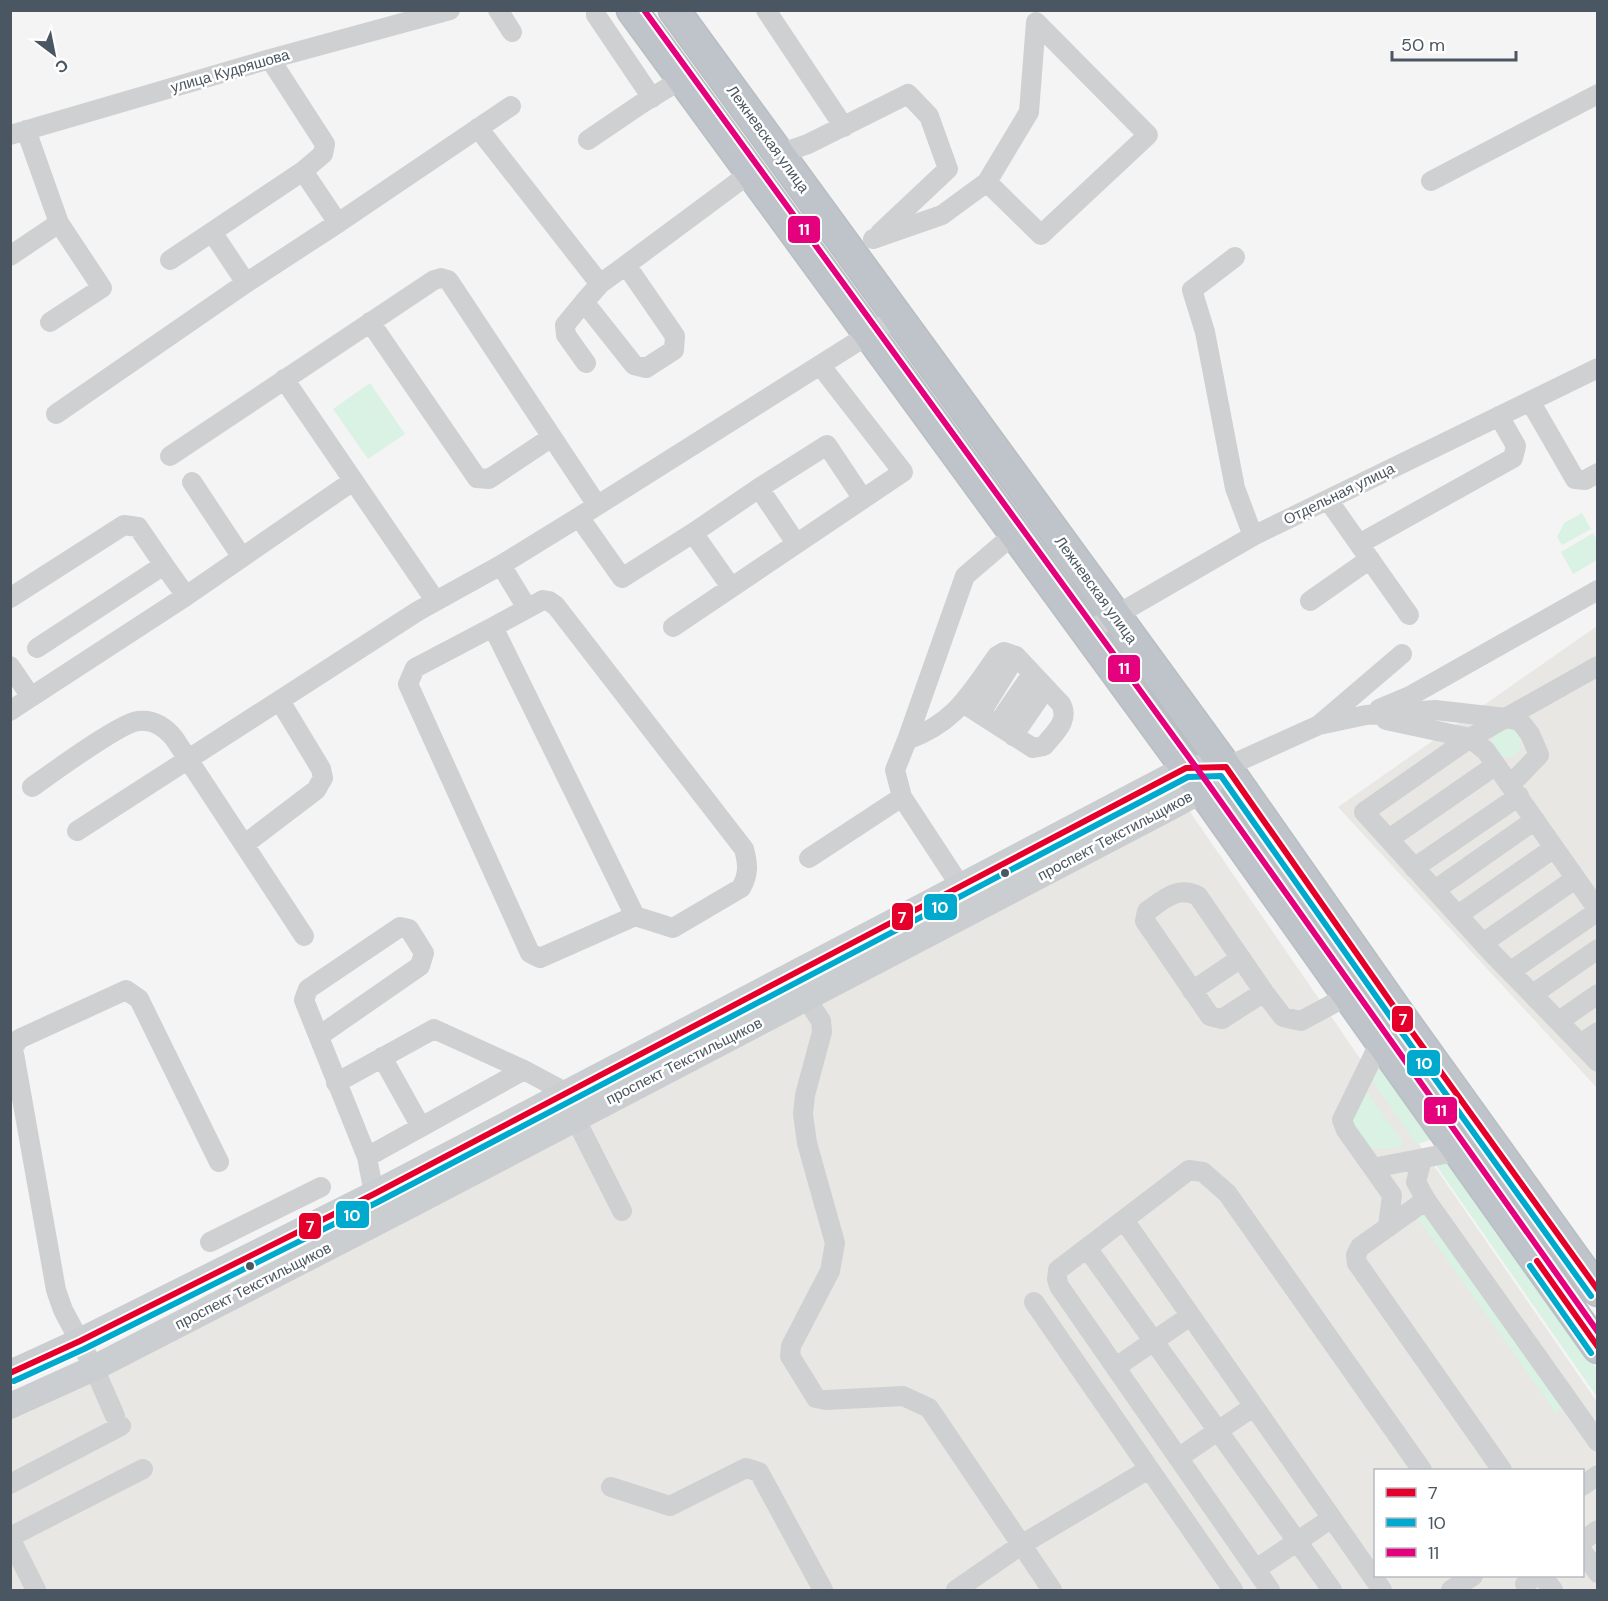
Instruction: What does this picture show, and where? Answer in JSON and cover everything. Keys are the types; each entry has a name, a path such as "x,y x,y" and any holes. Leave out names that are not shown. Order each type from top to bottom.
{"highway":[{"path":"632,10 1194,779 1598,1348"},
{"name":"Лежневская улица","path":"674,10 779,154 863,248 898,316 1226,767 1405,1023 1598,1291"}],"main road":[{"name":"проспект Текстильщиков","path":"13,1366 80,1341 374,1194 961,886 1194,779 1226,767"},
{"name":"проспект Текстильщиков","path":"10,1406 94,1368 806,998 1194,779"}],"street":[{"name":"улица Кудряшова","path":"18,132 450,10"},
{"path":"498,10 512,32"},
{"path":"596,10 596,15 652,98"},
{"path":"766,10 844,127"},
{"path":"863,248 942,215 987,182 1029,112 1036,22 1149,135 1041,235 987,182"},
{"path":"171,260 303,171 323,154 325,144 270,59"},
{"path":"588,140 682,80"},
{"path":"779,154 808,144 908,94 929,116 948,169 863,248"},
{"path":"1431,182 1597,96"},
{"path":"56,414 246,283 511,106"},
{"path":"478,128 600,284"},
{"path":"18,132 59,223 102,288 50,322"},
{"path":"303,171 338,223"},
{"path":"586,363 566,335 565,325 584,302 600,284 750,173"},
{"path":"10,256 59,223"},
{"path":"212,232 246,283"},
{"path":"1235,257 1192,290 1205,332 1235,488 1253,536"},
{"path":"584,302 634,364 646,368 674,350 675,336 626,265"},
{"path":"171,456 437,278 448,280 597,505"},
{"path":"77,831 435,600 501,565 898,316"},
{"path":"370,322 477,478 489,479 552,437"},
{"path":"673,627 903,472 820,365"},
{"name":"Отдельная улица","path":"1087,632 1253,536 1598,368"},
{"path":"284,380 435,600"},
{"path":"1530,401 1575,479 1585,480 1598,473"},
{"path":"1310,601 1364,551 1513,458 1516,446 1499,417"},
{"path":"579,517 622,578 827,445 863,499"},
{"path":"10,711 186,596 353,481"},
{"path":"192,482 241,556"},
{"path":"759,488 796,543"},
{"path":"1328,500 1409,615"},
{"path":"10,598 124,525 138,527 186,596"},
{"path":"693,533 731,587"},
{"path":"961,886 902,797 895,770 965,576 1014,534"},
{"path":"37,648 164,565"},
{"path":"501,565 527,608"},
{"path":"1366,715 1410,696 1598,590"},
{"path":"543,600 556,606 744,849 748,862 748,877 741,888 673,928 634,916 540,958 530,953 408,684 415,668 527,608 543,600"},
{"path":"492,627 634,916"},
{"path":"907,740 925,734 946,720 963,703 997,656 1004,652 1016,656 1046,688 1064,711 1063,721 1044,746 1033,748 963,703"},
{"path":"1319,724 1402,654"},
{"path":"980,714 1016,656"},
{"path":"10,666 31,697"},
{"path":"1598,666 1470,738 1364,812 1483,943 1598,1062"},
{"path":"1005,730 1032,674"},
{"path":"1005,730 1046,688"},
{"path":"245,844 316,790 323,778 321,769 280,701"},
{"path":"1226,767 1319,724 1366,715 1435,710 1506,718 1520,722 1530,734 1539,755 1514,790 1414,868"},
{"path":"1366,715 1470,738 1486,751 1598,911 1511,971"},
{"path":"32,787 126,724 139,720 153,722 165,728 245,844 304,936"},
{"path":"1389,839 1496,765"},
{"path":"809,858 902,797"},
{"path":"1435,890 1535,820"},
{"path":"1458,915 1554,848"},
{"path":"1483,943 1575,879"},
{"path":"1264,992 1222,1019 1210,1016 1145,921 1147,910 1175,893 1184,891 1192,893 1204,902 1283,1017 1301,1021 1349,995"},
{"path":"319,1036 420,966 424,953 409,929 400,927 308,989 304,1000 367,1157 374,1194"},
{"path":"1533,994 1598,950"},
{"path":"1192,991 1241,958"},
{"path":"10,1484 118,1421 94,1368 63,1310 56,1290 13,1048 19,1039 126,990 139,999 219,1162"},
{"path":"1559,1021 1598,994"},
{"path":"806,998 821,1021 822,1032 805,1095 803,1114 807,1143 835,1243 830,1271 790,1346 790,1356 816,1398 826,1401 903,1396 929,1408 1052,1590"},
{"path":"336,1083 434,1029 524,1070 567,1093"},
{"path":"1580,1044 1598,1032"},
{"path":"1381,1040 1342,1120 1346,1130 1392,1194 1388,1227"},
{"path":"382,1057 421,1127"},
{"path":"367,1157 524,1070"},
{"path":"575,1118 622,1210"},
{"path":"1373,1168 1460,1151"},
{"path":"1422,1159 1416,1182 1426,1200 1598,1442"},
{"path":"1270,1590 1059,1286 1058,1270 1189,1170 1203,1172 1227,1193 1421,1469"},
{"path":"210,1242 321,1187"},
{"path":"1426,1200 1360,1247 1356,1255 1357,1263 1501,1469"},
{"path":"1124,1220 1382,1590"},
{"path":"252,1221 266,1248"},
{"path":"1087,1248 1332,1590"},
{"path":"1034,1302 1233,1590"},
{"path":"1116,1367 1190,1316"},
{"path":"1178,1458 1253,1407"},
{"path":"611,1487 670,1506 746,1468 759,1472 823,1590"},
{"path":"36,1590 10,1538 143,1469"},
{"path":"956,1590 1021,1545 1149,1469"},
{"path":"1584,1485 1598,1475"},
{"path":"1256,1569 1332,1518"},
{"path":"1584,1540 1598,1530"},
{"path":"1584,1554 1598,1573"},
{"path":"1451,1590 1470,1577"},
{"path":"1534,1578 1552,1590"}],"shaded area":[{"path":"1597,626 1597,1088 1338,807"},
{"path":"1188,809 1597,1402 1597,1590 11,1590 11,1405"}],"green space":[{"path":"370,383 405,434 368,459 333,409"},
{"path":"1582,513 1591,529 1562,545 1557,537 1564,523"},
{"path":"1593,533 1597,540 1597,560 1573,574 1561,552"},
{"path":"1507,729 1517,733 1521,743 1517,753 1507,757 1497,753 1493,743 1497,733"},
{"path":"1374,1058 1433,1139 1418,1144 1415,1142 1367,1073"},
{"path":"1364,1088 1402,1141 1402,1145 1398,1148 1370,1148 1345,1120"},
{"path":"1431,1158 1452,1161 1597,1369 1597,1397"},
{"path":"1423,1212 1563,1408 1556,1413 1417,1217"}],"transit line":[{"name":"11","path":"644,10 1209,785 1598,1332"},
{"name":"7","path":"10,1373 80,1341 374,1194 1186,768 1226,767 1399,1014 1598,1290"},
{"name":"10","path":"14,1381 84,1349 378,1202 1188,777 1221,776 1591,1296"},
{"name":"7","path":"1537,1261 1598,1347"},
{"name":"10","path":"1530,1266 1591,1353"}]}
